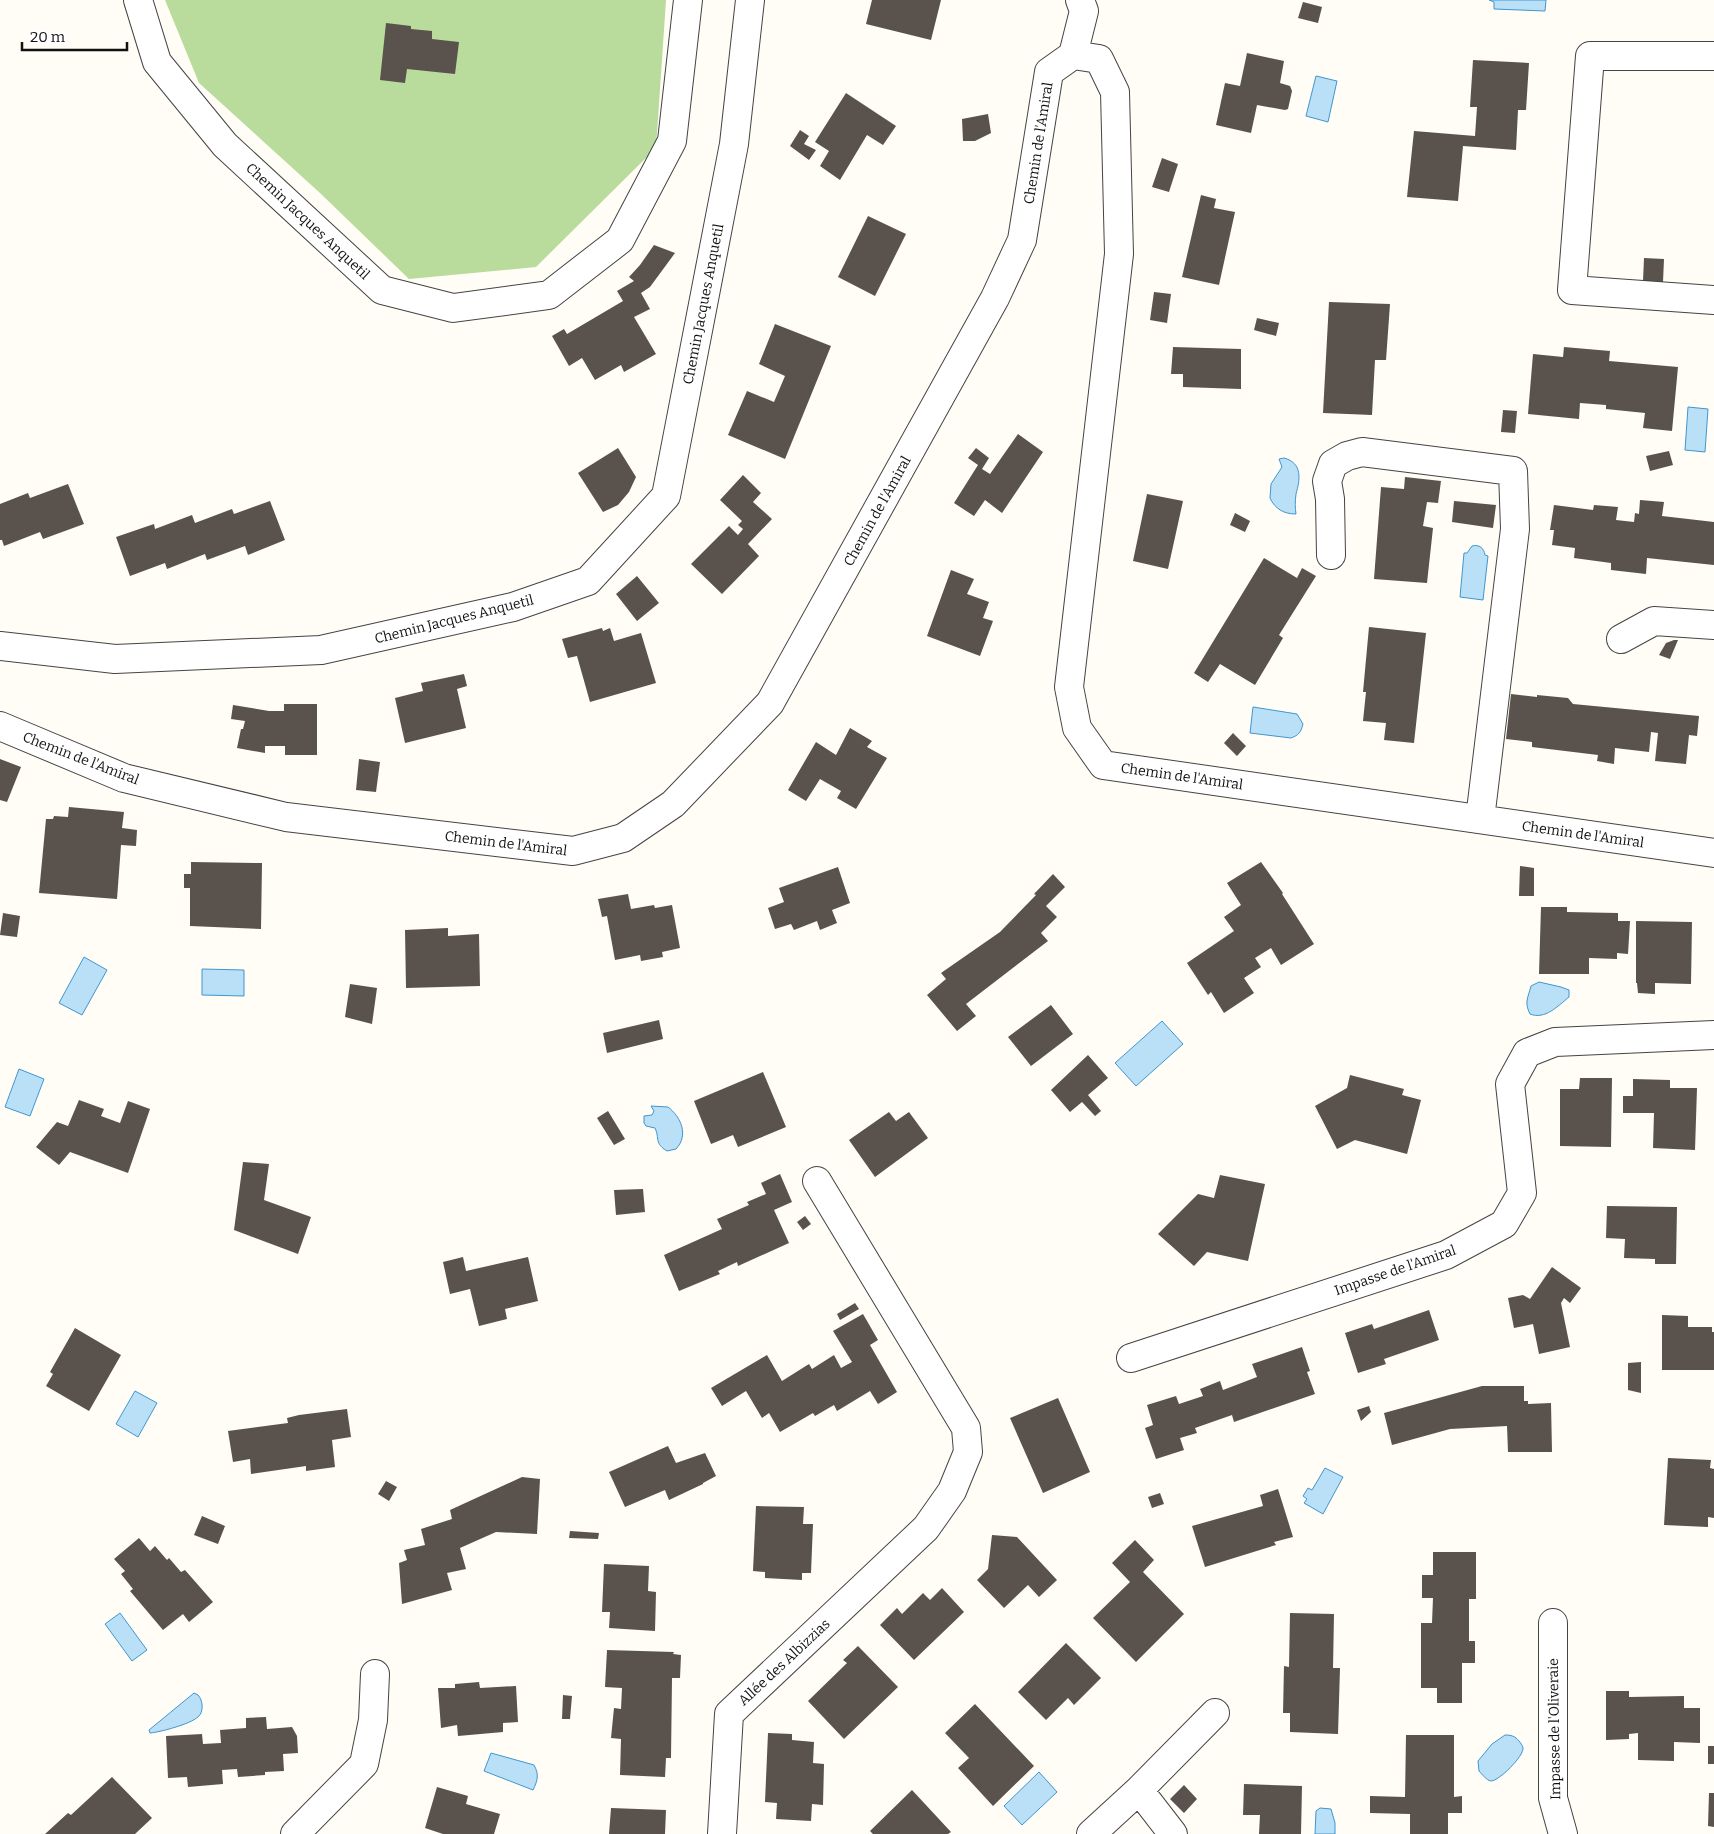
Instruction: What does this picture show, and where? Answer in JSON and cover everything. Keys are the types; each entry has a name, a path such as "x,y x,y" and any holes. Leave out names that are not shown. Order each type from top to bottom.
{"street":[{"name":"Chemin Jacques Anquetil","path":"138,0 157,62 226,146 382,290 453,308 549,295 620,240 672,142 688,0"},
{"name":"Chemin Jacques Anquetil","path":"0,646 115,659 321,650 513,607 588,581 666,496 734,144 750,0"},
{"path":"1072,55 1084,4"},
{"name":"Chemin de l'Amiral","path":"0,726 124,778 286,817 573,851 623,838 673,804 770,703 995,298 1022,240 1049,72 1072,55 1099,59 1115,92 1119,254 1069,687 1077,728 1104,765 1714,853"},
{"path":"1714,56 1590,56 1572,290 1714,300"},
{"path":"1331,555 1330,499 1327,481 1332,464 1346,456 1362,452 1513,471 1515,529 1480,819"},
{"path":"1621,639 1654,621 1714,625"},
{"name":"Impasse de l'Amiral","path":"1131,1358 1446,1254 1504,1224 1522,1193 1510,1084 1527,1053 1555,1042 1714,1035"},
{"name":"Allée des Albizzias","path":"722,1834 729,1714 926,1528 952,1491 968,1452 966,1428 817,1182"},
{"name":"Impasse de l'Oliveraie","path":"1553,1623 1553,1798 1563,1834"},
{"path":"294,1834 364,1764 373,1720 375,1674"},
{"path":"1091,1834 1139,1790 1215,1713"},
{"path":"1139,1790 1173,1834"}],"green space":[{"path":"165,0 666,0 656,148 536,267 409,279 320,193 199,83"}],"water":[{"path":"1489,0 1546,0 1545,11 1494,9 1494,2"},
{"path":"1316,76 1337,81 1328,122 1306,116"},
{"path":"1688,407 1708,409 1705,452 1685,450"},
{"path":"1284,458 1294,464 1299,473 1295,499 1296,514 1280,510 1270,498 1271,484 1282,467 1279,459"},
{"path":"1472,546 1481,547 1485,555 1488,556 1483,600 1460,597 1464,553 1467,553"},
{"path":"1253,707 1297,714 1303,724 1298,734 1291,738 1250,733"},
{"path":"84,957 107,970 82,1015 59,1003"},
{"path":"202,969 244,970 244,996 202,995"},
{"path":"1539,982 1569,990 1569,997 1546,1014 1530,1014 1527,1000 1531,986"},
{"path":"1162,1021 1183,1044 1136,1086 1115,1063"},
{"path":"19,1069 44,1079 30,1116 5,1107"},
{"path":"651,1106 668,1107 680,1121 683,1132 680,1144 676,1149 667,1151 660,1146 655,1128 646,1126 644,1123 644,1116 652,1115 654,1111"},
{"path":"135,1391 157,1403 138,1437 116,1424"},
{"path":"1325,1468 1343,1477 1323,1514 1304,1503 1307,1499 1303,1496 1308,1488 1312,1490"},
{"path":"120,1613 147,1650 132,1661 105,1624"},
{"path":"194,1693 200,1697 202,1703 202,1709 198,1717 175,1727 150,1733 149,1730"},
{"path":"1505,1735 1513,1736 1517,1739 1523,1746 1522,1752 1520,1757 1505,1773 1491,1781 1479,1771 1478,1761 1492,1744"},
{"path":"491,1753 534,1765 537,1777 533,1790 484,1771"},
{"path":"1039,1772 1057,1792 1022,1825 1004,1806"},
{"path":"1320,1808 1331,1809 1335,1823 1335,1834 1315,1834 1316,1811"}],"building":[{"path":"872,0 941,0 931,40 866,24"},
{"path":"1303,2 1322,7 1318,23 1298,18"},
{"path":"386,23 411,26 411,29 432,31 432,39 459,42 455,74 407,69 405,83 380,80"},
{"path":"1247,53 1284,61 1280,83 1290,86 1292,91 1288,109 1257,105 1251,133 1216,125 1225,83 1240,86"},
{"path":"1473,60 1529,63 1526,110 1518,110 1516,150 1463,146 1458,201 1407,197 1414,131 1475,136 1477,107 1470,107"},
{"path":"846,93 896,126 883,145 867,135 840,180 820,166 829,151 815,142"},
{"path":"988,114 991,133 975,141 963,141 962,119"},
{"path":"800,130 809,136 804,144 816,150 809,160 790,146"},
{"path":"1162,158 1178,164 1169,192 1152,187"},
{"path":"1201,195 1216,199 1214,208 1235,212 1219,285 1182,277"},
{"path":"868,216 906,234 875,296 838,277"},
{"path":"654,245 675,253 650,287 641,293 650,309 634,317 656,354 624,372 621,365 595,380 582,358 569,366 552,336 564,329 567,334 623,301 617,291 634,281 629,277"},
{"path":"1644,258 1664,259 1663,282 1643,281"},
{"path":"1154,292 1171,294 1167,323 1150,320"},
{"path":"1329,302 1390,304 1386,360 1375,360 1372,415 1323,413"},
{"path":"1257,318 1279,323 1276,336 1254,330"},
{"path":"775,324 831,346 785,459 728,435 747,391 774,402 785,376 759,364"},
{"path":"1173,347 1241,349 1241,389 1183,387 1183,374 1171,374"},
{"path":"1564,347 1610,351 1609,361 1678,367 1672,431 1643,428 1645,413 1606,409 1606,405 1580,403 1579,419 1528,414 1533,354 1563,357"},
{"path":"1503,410 1517,411 1515,433 1501,432"},
{"path":"1018,434 1043,452 1002,513 985,500 974,516 954,503 978,465 968,458 976,448 989,458 982,469 990,474"},
{"path":"618,448 636,477 629,492 618,505 603,512 578,473"},
{"path":"1669,451 1673,465 1650,471 1646,456"},
{"path":"743,475 761,493 753,502 772,519 748,544 759,556 722,594 691,564 729,526 738,535 743,529 738,525 742,521 720,500"},
{"path":"1405,477 1441,481 1438,503 1427,502 1423,526 1433,528 1427,583 1374,579 1381,487 1404,489"},
{"path":"68,484 84,524 43,539 40,532 4,546 2,540 0,540 0,504 28,493 30,498"},
{"path":"1147,494 1183,501 1168,569 1133,561"},
{"path":"1640,500 1664,502 1662,516 1714,522 1714,565 1647,558 1646,574 1611,570 1611,563 1574,558 1575,548 1552,545 1554,530 1550,530 1554,505 1593,510 1594,505 1618,507 1616,520 1634,522 1635,513 1639,514"},
{"path":"270,501 285,540 248,555 245,546 207,560 205,554 167,569 165,563 130,576 116,537 154,524 155,529 192,515 195,523 232,509 234,514"},
{"path":"1454,501 1496,505 1493,528 1452,522"},
{"path":"1235,513 1250,521 1245,532 1230,525"},
{"path":"1264,558 1297,578 1302,568 1316,576 1279,635 1283,638 1255,685 1220,664 1208,682 1194,673"},
{"path":"951,570 974,579 967,594 989,602 983,618 993,621 980,656 927,636"},
{"path":"637,576 659,603 637,621 616,594"},
{"path":"1369,627 1426,633 1414,743 1384,740 1386,723 1363,721 1366,692 1363,692"},
{"path":"602,628 603,631 610,628 614,641 641,633 656,683 590,702 577,656 568,658 562,639"},
{"path":"1678,640 1670,659 1659,655 1666,643"},
{"path":"464,674 467,686 457,689 466,728 405,743 395,698 423,691 421,683"},
{"path":"1511,694 1568,698 1573,704 1699,716 1697,736 1689,735 1686,764 1655,761 1658,733 1651,732 1649,752 1615,748 1614,764 1597,761 1598,755 1532,747 1532,742 1506,739"},
{"path":"284,704 317,704 317,755 285,755 285,746 265,746 265,753 237,748 241,729 243,729 245,721 231,719 233,705 269,711 284,711"},
{"path":"850,728 872,741 867,747 887,758 856,809 837,798 841,791 820,779 806,801 788,790 816,742 836,755"},
{"path":"1233,733 1246,746 1237,756 1224,743"},
{"path":"0,759 21,767 7,802 0,800"},
{"path":"359,759 380,762 376,792 356,790"},
{"path":"69,807 124,812 122,828 137,830 136,846 121,845 117,899 39,893 46,819 53,819 54,816 68,817"},
{"path":"191,862 262,863 261,929 190,926 190,888 184,888 184,874 191,874"},
{"path":"1261,862 1283,893 1314,944 1281,965 1271,948 1255,958 1261,967 1244,978 1254,993 1224,1013 1211,992 1208,995 1187,963 1234,931 1224,917 1241,905 1227,883"},
{"path":"1520,866 1534,868 1534,896 1519,896"},
{"path":"838,867 850,903 832,910 837,923 820,930 817,921 794,930 791,924 775,929 768,908 784,902 779,888"},
{"path":"1053,874 1065,887 1046,906 1057,917 1041,933 1048,941 966,1004 976,1016 957,1031 927,995 946,979 941,973 1000,932 1036,895 1034,894"},
{"path":"628,894 631,909 654,905 655,908 672,905 680,948 662,952 663,957 641,961 640,955 615,960 607,916 602,917 598,899"},
{"path":"1541,907 1567,907 1567,912 1618,913 1618,921 1630,921 1628,954 1617,953 1617,959 1589,958 1589,974 1539,974"},
{"path":"3,913 20,916 17,937 0,935"},
{"path":"1636,921 1692,922 1691,984 1655,983 1655,994 1638,993 1636,983"},
{"path":"448,928 448,936 479,934 480,986 406,988 405,930"},
{"path":"350,984 377,988 372,1024 345,1017"},
{"path":"1051,1005 1073,1034 1031,1066 1008,1037"},
{"path":"659,1020 663,1039 607,1053 603,1033"},
{"path":"1088,1055 1108,1078 1088,1095 1101,1111 1095,1116 1082,1102 1070,1112 1051,1090"},
{"path":"763,1072 786,1127 738,1147 733,1135 711,1144 694,1101"},
{"path":"1350,1075 1404,1089 1402,1095 1421,1100 1407,1154 1355,1140 1337,1149 1315,1106 1347,1088"},
{"path":"1580,1078 1612,1078 1611,1147 1560,1146 1560,1089 1579,1089"},
{"path":"1633,1079 1670,1080 1670,1088 1697,1088 1695,1150 1653,1148 1654,1113 1623,1113 1623,1096 1633,1096"},
{"path":"79,1100 104,1109 101,1116 120,1123 128,1101 150,1109 128,1173 70,1152 59,1165 36,1147 57,1122 68,1126"},
{"path":"608,1111 625,1139 614,1145 597,1118"},
{"path":"889,1112 896,1121 909,1112 928,1138 875,1177 849,1140"},
{"path":"243,1162 269,1164 264,1200 311,1217 298,1254 234,1230"},
{"path":"780,1174 792,1202 774,1210 789,1243 738,1266 737,1262 718,1271 720,1274 679,1291 664,1255 722,1229 717,1219 749,1205 747,1202 766,1194 761,1183"},
{"path":"1220,1175 1265,1184 1248,1261 1207,1252 1194,1266 1158,1234 1198,1194 1214,1198"},
{"path":"643,1189 645,1212 616,1215 614,1190"},
{"path":"1607,1206 1677,1207 1676,1264 1655,1264 1655,1259 1624,1258 1625,1239 1606,1238"},
{"path":"805,1216 811,1224 803,1230 797,1222"},
{"path":"463,1257 466,1271 528,1257 538,1301 505,1309 507,1319 479,1326 470,1289 450,1294 443,1262"},
{"path":"1552,1267 1581,1288 1570,1303 1564,1298 1561,1303 1570,1347 1539,1354 1533,1324 1514,1328 1508,1298 1523,1295 1530,1299"},
{"path":"855,1303 859,1309 840,1320 837,1314"},
{"path":"1429,1310 1439,1340 1384,1359 1386,1364 1358,1373 1345,1333 1372,1324 1374,1329"},
{"path":"863,1314 878,1340 870,1345 897,1392 878,1404 870,1391 837,1411 834,1405 815,1416 813,1413 780,1432 769,1413 762,1418 746,1391 722,1406 711,1388 767,1355 782,1381 809,1364 812,1369 834,1355 841,1368 852,1362 833,1331"},
{"path":"1662,1315 1688,1316 1688,1327 1712,1327 1712,1332 1714,1332 1714,1370 1662,1370"},
{"path":"75,1328 121,1355 89,1411 46,1386 53,1374 50,1372"},
{"path":"1302,1347 1310,1371 1307,1372 1315,1394 1234,1422 1232,1415 1195,1428 1197,1433 1180,1438 1184,1450 1156,1459 1145,1428 1153,1425 1147,1405 1176,1396 1179,1404 1203,1396 1200,1389 1220,1381 1223,1390 1257,1377 1252,1364"},
{"path":"1641,1362 1641,1393 1628,1390 1628,1363"},
{"path":"1482,1386 1524,1386 1524,1401 1528,1401 1528,1404 1551,1403 1552,1452 1508,1452 1507,1426 1450,1429 1392,1445 1384,1413"},
{"path":"1058,1398 1090,1472 1043,1493 1010,1418"},
{"path":"1369,1406 1371,1412 1361,1421 1357,1410"},
{"path":"347,1409 351,1437 332,1440 335,1467 306,1471 306,1466 251,1474 250,1459 233,1462 228,1431 288,1423 287,1418 299,1415"},
{"path":"668,1446 676,1463 705,1453 716,1476 669,1500 665,1490 625,1507 609,1472"},
{"path":"1668,1458 1711,1460 1710,1468 1714,1469 1714,1518 1708,1517 1708,1527 1664,1525"},
{"path":"522,1477 540,1479 537,1534 496,1532 460,1548 466,1569 447,1573 452,1590 402,1604 399,1563 407,1560 404,1550 425,1545 421,1529 452,1519 450,1510"},
{"path":"386,1481 397,1487 389,1501 378,1494"},
{"path":"1278,1489 1293,1537 1274,1542 1276,1545 1205,1567 1192,1526 1263,1506 1260,1495"},
{"path":"1160,1493 1164,1504 1152,1508 1148,1497"},
{"path":"756,1506 804,1507 803,1524 813,1524 811,1573 802,1573 802,1580 765,1578 765,1572 753,1571"},
{"path":"202,1516 225,1526 218,1544 194,1535"},
{"path":"570,1531 599,1533 598,1539 569,1538"},
{"path":"992,1535 1017,1537 1057,1580 1039,1597 1028,1585 1004,1608 977,1580 988,1569"},
{"path":"139,1538 150,1551 155,1546 181,1572 185,1570 213,1602 189,1622 183,1614 163,1630 130,1591 133,1589 121,1574 125,1571 114,1559"},
{"path":"1135,1540 1154,1560 1143,1572 1184,1614 1136,1662 1093,1618 1130,1582 1112,1563"},
{"path":"1433,1552 1476,1552 1476,1599 1469,1599 1469,1641 1475,1641 1475,1663 1462,1663 1462,1703 1437,1703 1437,1688 1421,1688 1421,1623 1432,1623 1433,1598 1422,1598 1422,1575 1433,1575"},
{"path":"604,1564 649,1566 648,1591 656,1592 655,1631 609,1628 610,1612 602,1612"},
{"path":"942,1588 964,1612 914,1660 880,1625 897,1608 902,1614 923,1593 930,1600"},
{"path":"1290,1613 1334,1614 1333,1668 1340,1668 1338,1734 1290,1732 1290,1713 1283,1713 1284,1666 1289,1667"},
{"path":"1066,1643 1101,1678 1074,1705 1068,1698 1046,1720 1018,1692"},
{"path":"858,1646 898,1687 844,1739 808,1701 847,1663 843,1660"},
{"path":"607,1650 674,1652 673,1654 681,1655 680,1678 672,1678 671,1758 666,1758 665,1777 620,1775 621,1739 611,1738 614,1708 621,1709 622,1688 605,1687"},
{"path":"479,1682 480,1688 516,1686 518,1722 503,1723 503,1732 458,1736 457,1725 441,1728 438,1688 455,1688 455,1684"},
{"path":"1606,1691 1629,1691 1629,1697 1684,1696 1684,1708 1700,1708 1700,1743 1674,1742 1674,1761 1638,1760 1638,1733 1629,1734 1629,1739 1606,1740"},
{"path":"563,1695 572,1696 570,1719 562,1719"},
{"path":"975,1704 1034,1766 993,1806 958,1768 969,1758 945,1733"},
{"path":"266,1717 267,1729 292,1727 297,1736 298,1753 283,1754 284,1771 265,1772 265,1775 238,1777 237,1769 222,1770 223,1784 188,1787 187,1777 168,1778 166,1736 202,1734 203,1744 221,1743 220,1730 246,1728 246,1718"},
{"path":"768,1733 792,1734 792,1740 814,1742 813,1763 824,1764 823,1805 812,1804 811,1821 776,1819 777,1803 765,1802"},
{"path":"1406,1735 1454,1735 1454,1797 1462,1796 1462,1813 1448,1813 1448,1834 1410,1834 1410,1814 1370,1813 1370,1796 1405,1797"},
{"path":"1708,1746 1714,1746 1714,1764 1708,1764"},
{"path":"112,1777 152,1818 135,1834 45,1834 68,1813 71,1815"},
{"path":"1244,1784 1302,1786 1301,1834 1259,1834 1260,1815 1243,1815"},
{"path":"1184,1785 1197,1799 1184,1813 1170,1799"},
{"path":"437,1787 468,1796 466,1804 500,1814 494,1834 443,1834 425,1828"},
{"path":"912,1790 951,1832 948,1834 873,1834 870,1831"},
{"path":"1709,1793 1714,1793 1714,1827 1708,1826"},
{"path":"611,1808 666,1810 665,1834 609,1834"}]}
